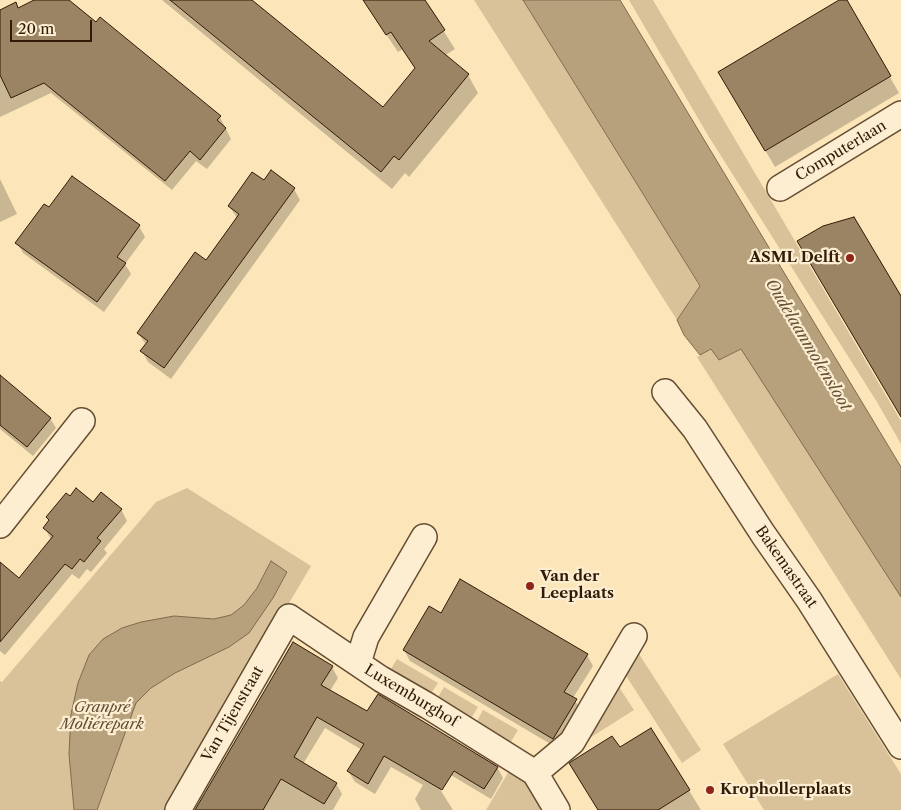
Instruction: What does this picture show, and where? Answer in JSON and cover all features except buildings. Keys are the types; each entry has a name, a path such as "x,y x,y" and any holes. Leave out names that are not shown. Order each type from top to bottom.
{"street":[{"name":"Computerlaan","path":"780,188 901,114"},
{"name":"Bakemastraat","path":"665,392 695,429 763,534 809,600 901,746"},
{"path":"0,525 82,421"},
{"path":"358,663 366,637 424,537"},
{"name":"Luxemburghof","path":"289,617 358,663 536,773 557,810"},
{"name":"Van Tijenstraat","path":"178,810 289,617"},
{"path":"536,773 572,742 634,636"}],"green space":[{"path":"474,0 523,0 700,287 677,320"},
{"path":"629,0 653,0 901,421 901,444 877,402 709,137"},
{"path":"711,349 719,360 741,349 901,597 901,679 697,357"},
{"name":"Granpré Moliérepark","path":"187,488 311,566 167,810 0,810 0,681 2,682 156,502","holes":["271,561 259,617 244,605 257,588"]},
{"path":"637,651 701,750 682,763 623,671"},
{"path":"397,659 438,683 428,698 388,674"},
{"path":"838,674 901,774 901,810 764,810 723,744"},
{"path":"617,684 634,710 585,741"},
{"path":"444,687 478,707 469,722 435,702"},
{"path":"483,710 518,730 509,745 475,725"},
{"path":"509,771 527,782 545,810 486,810"}],"water":[{"name":"Oudelaanmolensloot","path":"523,0 620,0 901,467 901,597 741,349 719,360 711,349 700,355 684,335 677,320 700,286"},
{"path":"271,561 287,572 273,598 249,633 229,647 175,673 151,688 136,703 97,810 74,810 69,754 71,714 78,683 89,655 103,639 122,628 141,622 174,616 214,619 231,615 244,605 257,588"}],"place":[{"name":"ASML Delft","path":"850,258"},
{"name":"Van der Leeplaats","path":"530,586"},
{"name":"Krophollerplaats","path":"710,790"}]}
